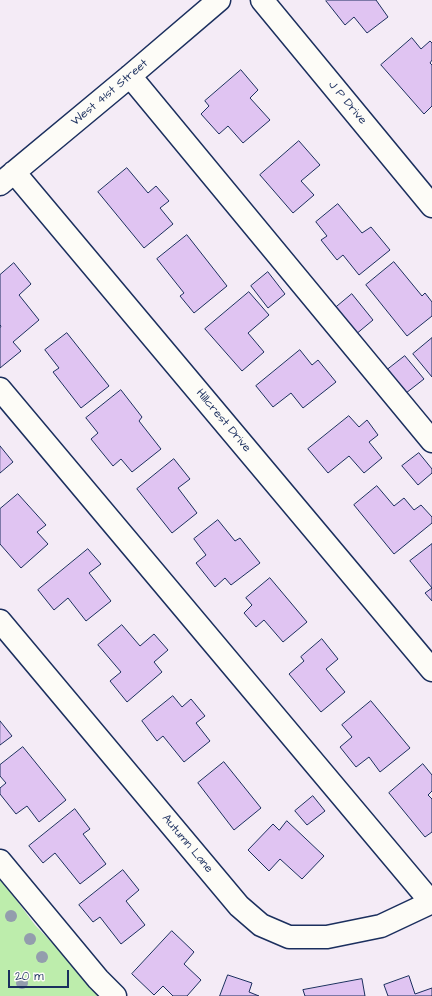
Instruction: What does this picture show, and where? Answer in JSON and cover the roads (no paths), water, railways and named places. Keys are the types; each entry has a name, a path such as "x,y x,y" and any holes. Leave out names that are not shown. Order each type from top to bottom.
{"street":[{"name":"West 41st Street","path":"7,178 219,0"},
{"name":"J P Drive","path":"262,0 432,206"},
{"path":"130,76 432,441"},
{"name":"Hillcrest Drive","path":"7,178 432,670"},
{"path":"0,389 432,902"},
{"name":"Autumn Lane","path":"2,627 239,906 261,925 289,938 328,937 381,926 432,902"},
{"path":"0,861 98,979 115,996"}]}
